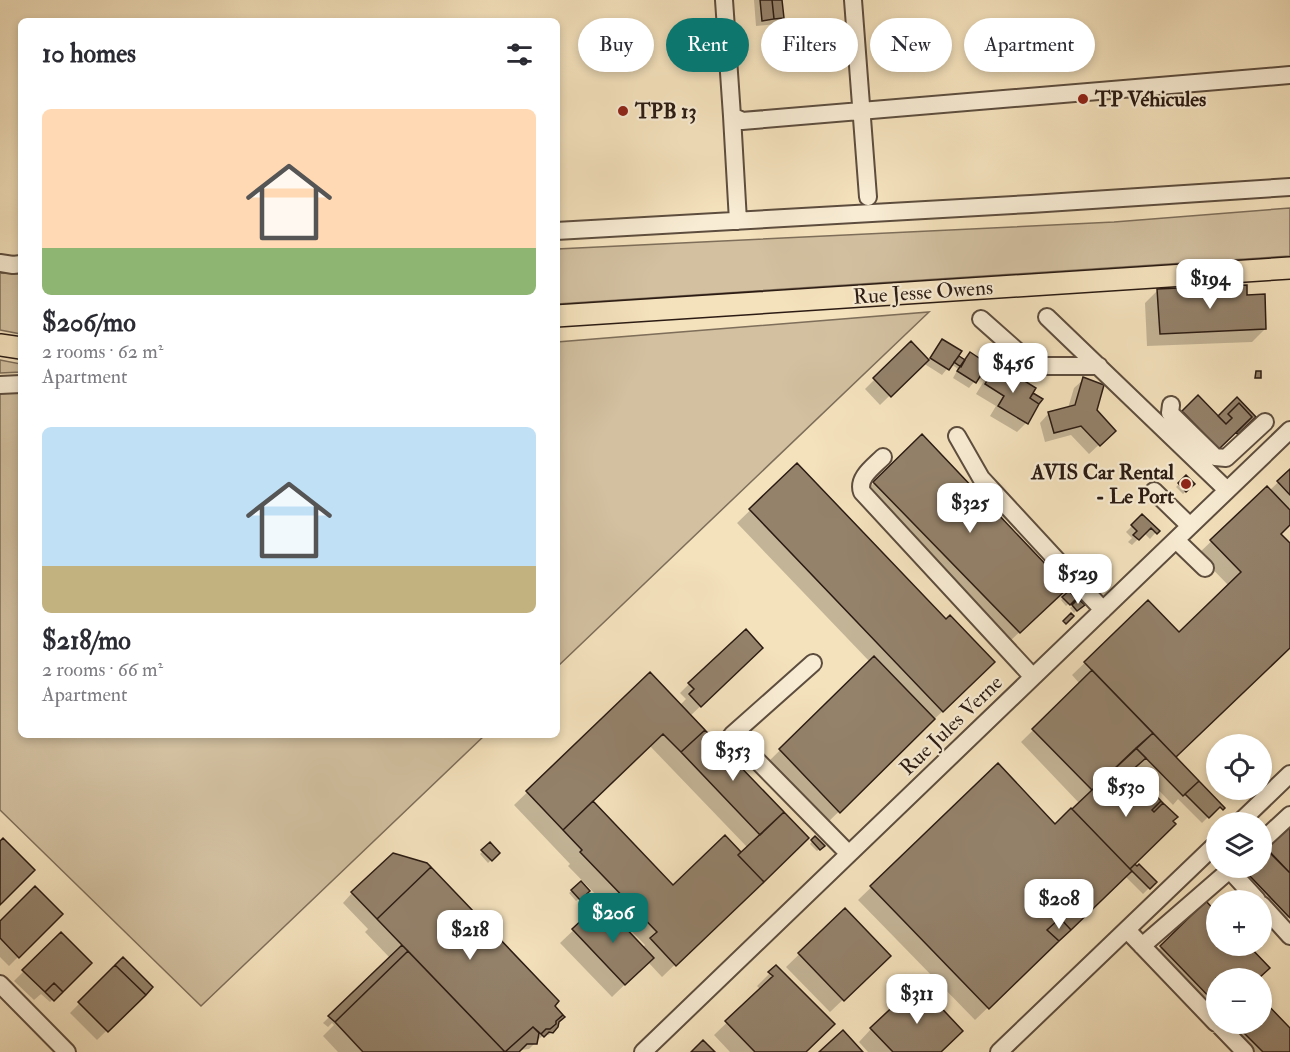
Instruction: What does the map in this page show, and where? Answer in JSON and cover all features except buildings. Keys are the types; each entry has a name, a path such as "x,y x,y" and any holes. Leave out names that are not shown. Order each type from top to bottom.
{"main road":[{"name":"Rue Jesse Owens","path":"560,316 1290,268"},
{"path":"0,345 18,348"}],"street":[{"path":"724,0 738,220"},
{"path":"853,0 868,198"},
{"path":"732,116 742,121 1290,75"},
{"path":"560,231 1290,187"},
{"path":"0,263 18,264"},
{"path":"1047,316 1227,490"},
{"path":"981,319 1034,366 1099,366"},
{"path":"0,385 18,384"},
{"path":"1171,405 1170,413 1215,458 1226,458 1261,425 1274,445"},
{"name":"Rue Jules Verne","path":"642,1052 1290,430"},
{"path":"957,436 981,478 1103,610"},
{"path":"883,457 864,477 860,487 862,492 1033,677"},
{"path":"1154,491 1190,526"},
{"path":"1176,540 1205,568"},
{"path":"813,663 732,735 849,854"},
{"path":"1250,812 1290,774"},
{"path":"1272,831 1290,814"},
{"path":"999,1052 1206,858"},
{"path":"1142,946 1219,878"},
{"path":"1238,878 1249,890"},
{"path":"1272,916 1290,936"},
{"path":"1127,930 1206,1012"},
{"path":"0,985 68,1052"},
{"path":"1228,1034 1245,1052"}],"shaded area":[{"path":"1290,208 1290,256 560,304 560,249 1114,222"},
{"path":"0,273 18,274 18,333 0,330"},
{"path":"929,312 560,664 560,342"},
{"path":"0,360 18,363 18,372 0,373"},
{"path":"18,384 18,738 482,738 201,1006 0,810 0,386"}],"place":[{"name":"TP Véhicules","path":"1083,99"},
{"name":"TPB 13","path":"623,111"},
{"name":"AVIS Car Rental - Le Port","path":"1186,484"}]}
